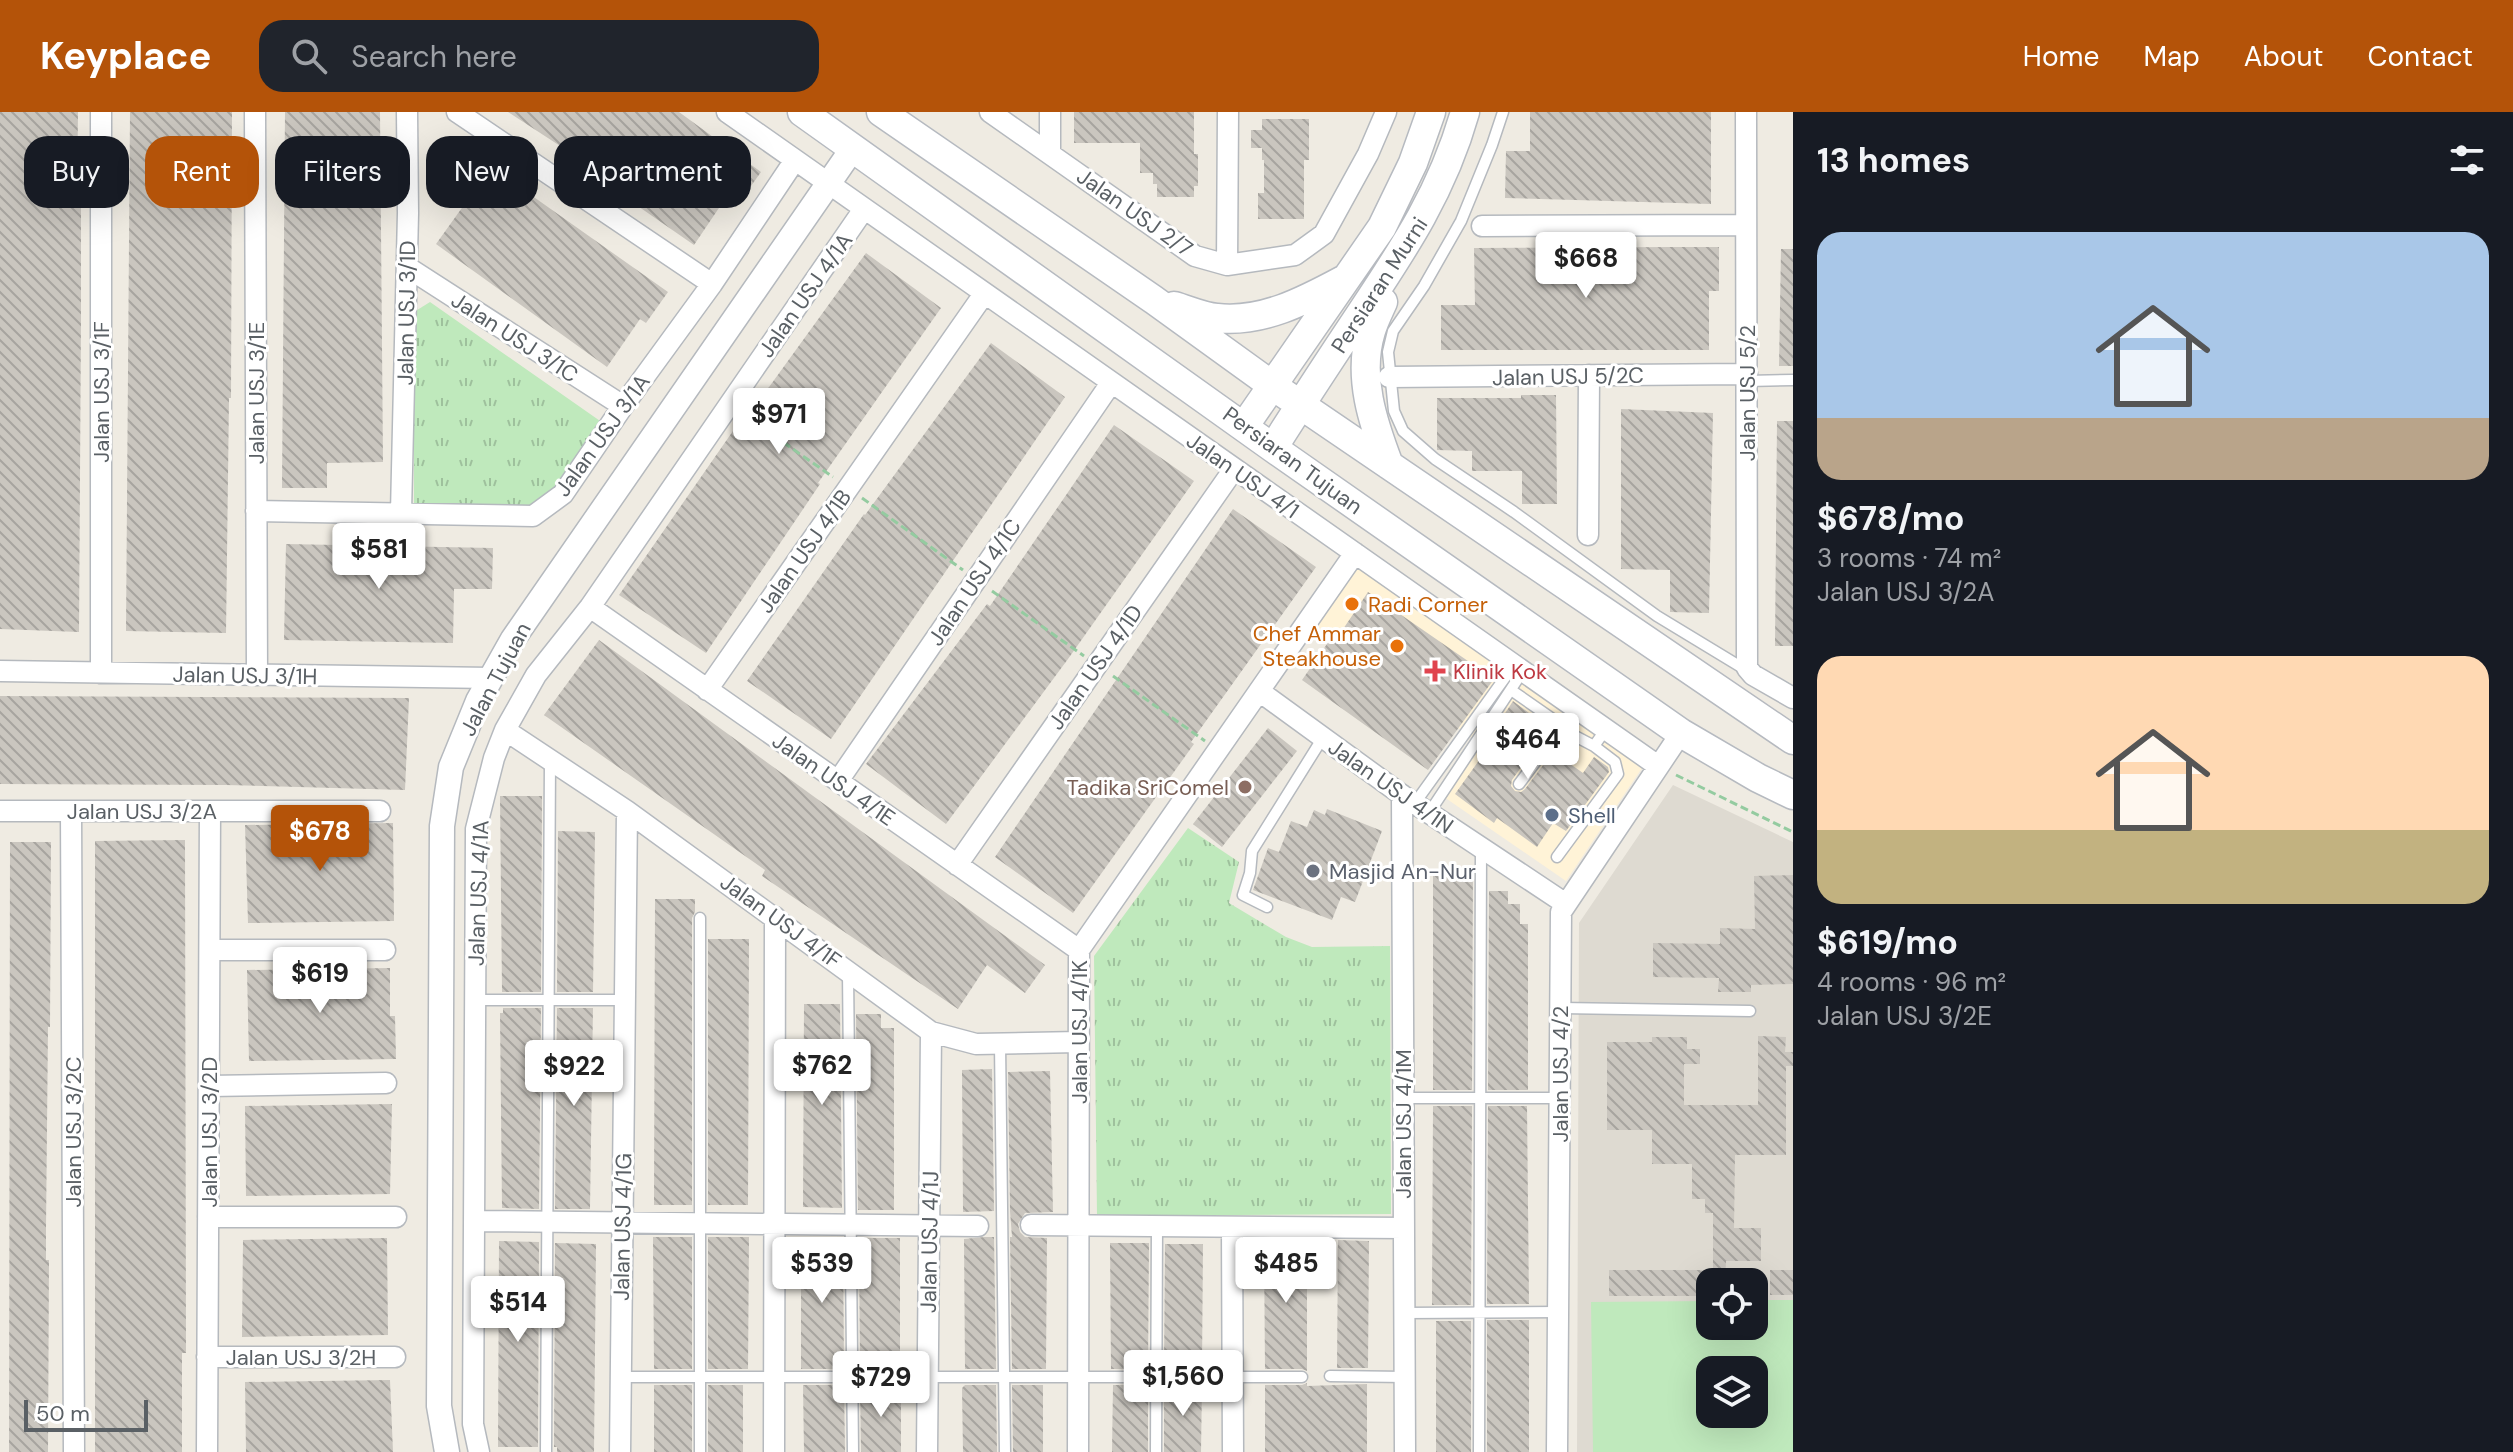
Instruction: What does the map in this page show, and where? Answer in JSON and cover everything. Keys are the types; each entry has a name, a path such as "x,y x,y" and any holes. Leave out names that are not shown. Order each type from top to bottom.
{"main road":[{"name":"Persiaran Tujuan","path":"802,112 1245,425 1273,448 1681,733 1793,795"},
{"path":"881,112 1273,386 1793,740"},
{"name":"Persiaran Murni","path":"1245,425 1348,278 1388,214 1413,163 1431,112"},
{"name":"Persiaran Murni","path":"1273,448 1404,249 1430,204 1455,149 1465,112"},
{"path":"1389,465 1371,419 1366,376 1370,332 1404,249"},
{"path":"1154,300 1216,318 1259,316 1303,302 1348,278"}],"street":[{"name":"Jalan USJ 3/1F","path":"101,112 101,673"},
{"name":"Jalan USJ 3/1E","path":"255,112 257,675"},
{"name":"Jalan USJ 3/1D","path":"401,513 407,112"},
{"path":"457,112 712,284"},
{"name":"Jalan USJ 4/1","path":"727,112 1519,668 1600,738 1658,766"},
{"name":"Jalan USJ 2/7","path":"990,112 1195,256 1227,265 1295,255 1324,234 1368,154 1386,112"},
{"path":"1050,112 1050,154"},
{"path":"1227,265 1228,112"},
{"name":"Jalan USJ 5/2","path":"1746,112 1749,672"},
{"name":"Jalan Tujuan","path":"447,1452 439,1406 442,826 451,767 478,701 513,639 853,148"},
{"name":"Jalan USJ 3/1A","path":"256,511 533,516 563,494 712,284 795,160"},
{"name":"Jalan USJ 4/1A","path":"479,1452 473,1424 476,829 494,758 505,730 536,675 590,607 864,209"},
{"path":"1482,226 1746,225"},
{"name":"Jalan USJ 3/1C","path":"407,267 623,406"},
{"name":"Jalan USJ 4/1B","path":"707,690 984,294"},
{"path":"1588,535 1589,375"},
{"name":"Jalan USJ 5/2C","path":"1389,377 1747,377"},
{"name":"Jalan USJ 4/1C","path":"838,781 1111,383"},
{"name":"Jalan USJ 4/1D","path":"957,865 1234,469"},
{"name":"Jalan USJ 4/1K","path":"1078,1452 1079,950 1355,553"},
{"name":"Jalan USJ 4/1E","path":"590,607 1079,950"},
{"name":"Jalan USJ 3/1H","path":"0,671 491,678"},
{"path":"1749,672 1793,698"},
{"name":"Jalan USJ 4/1N","path":"1259,691 1415,804 1566,904"},
{"name":"Jalan USJ 4/1F","path":"505,730 627,811 931,1032 976,1044 1078,1042"},
{"name":"Jalan USJ 4/2","path":"1557,1452 1561,912 1681,733"},
{"name":"Jalan USJ 4/1M","path":"1405,1452 1403,1098 1415,804"},
{"name":"Jalan USJ 3/2A","path":"0,811 380,811"},
{"name":"Jalan USJ 3/2C","path":"71,811 74,1452"},
{"name":"Jalan USJ 3/2D","path":"207,1452 210,811"},
{"name":"Jalan USJ 4/1G","path":"620,1452 627,811"},
{"path":"774,1452 775,917"},
{"path":"210,950 385,950"},
{"name":"Jalan USJ 4/1J","path":"927,1452 931,1032"},
{"path":"209,1086 386,1083"},
{"path":"208,1217 396,1217"},
{"path":"474,1221 978,1226"},
{"path":"1031,1225 1404,1228"},
{"path":"1232,1227 1233,1452"},
{"name":"Jalan USJ 3/2H","path":"207,1357 395,1357"}],"lane":[{"path":"1503,112 1461,221 1424,286 1393,331 1388,352 1394,411 1403,431 1435,459 1657,616 1749,672"},
{"path":"1747,377 1793,380"},
{"path":"1415,804 1511,690 1519,668"},
{"path":"1415,804 1519,668"},
{"path":"1511,690 1557,722 1557,733 1519,784"},
{"path":"1557,857 1618,774 1615,762 1600,738 1573,735"},
{"path":"1267,907 1243,895 1250,873 1252,851 1322,739"},
{"path":"546,1452 550,760"},
{"path":"1479,1452 1481,848"},
{"path":"700,918 700,1452"},
{"path":"848,970 853,1452"},
{"path":"475,1000 625,1000"},
{"path":"1561,1008 1750,1011"},
{"path":"1000,1044 1005,1452"},
{"path":"1403,1098 1560,1098"},
{"path":"1156,1452 1157,1226"},
{"path":"1405,1313 1558,1312"},
{"path":"1330,1376 1405,1377"},
{"path":"621,1377 1302,1377"}],"path":[{"path":"1658,766 1793,832"}],"shaded area":[{"path":"1356,563 1644,765 1566,881 1444,797 1480,743 1311,626"},
{"path":"1673,785 1793,842 1793,1452 1577,1452 1579,923"}],"green space":[{"path":"430,302 603,423 558,486 529,508 414,505 414,312"},
{"path":"1188,828 1239,862 1229,903 1286,937 1312,947 1390,946 1391,1214 1097,1216 1094,956"},
{"path":"1768,1300 1793,1300 1793,1452 1593,1452 1591,1302 1696,1301 1696,1340 1768,1340"}],"building":[{"path":"0,112 78,112 78,136 24,136 24,208 81,208 79,632 0,629"},
{"path":"130,112 232,112 232,136 145,136 145,208 232,208 226,633 126,631"},
{"path":"285,112 380,112 380,136 285,136"},
{"path":"508,112 679,112 712,136 554,136 554,142"},
{"path":"1074,112 1194,112 1198,186 1194,186 1194,197 1157,197 1153,173 1140,173 1140,143 1074,143"},
{"path":"1530,112 1711,112 1711,204 1505,198 1506,151 1530,151"},
{"path":"1262,119 1309,119 1309,160 1304,160 1304,219 1258,219 1258,193 1264,193 1264,160 1262,148 1251,148 1251,130 1262,130"},
{"path":"751,165 761,172 751,186"},
{"path":"538,200 668,292 646,323 640,319 607,367 436,244 462,208 538,208"},
{"path":"284,208 381,208 383,462 327,463 327,488 282,488"},
{"path":"641,208 719,208 694,245"},
{"path":"1719,247 1719,291 1709,291 1709,350 1441,350 1441,305 1475,305 1474,248"},
{"path":"1781,249 1793,249 1793,366 1779,366"},
{"path":"866,253 941,308 818,483 706,653 619,595 735,428 738,430"},
{"path":"991,343 1065,397 831,739 747,681 864,514"},
{"path":"1521,395 1556,395 1557,504 1522,504 1522,471 1472,471 1472,451 1437,450 1437,398 1521,398"},
{"path":"1621,409 1713,413 1709,613 1670,612 1670,570 1621,569"},
{"path":"1777,421 1793,421 1793,646 1775,646"},
{"path":"1114,425 1194,481 946,824 866,764 987,604 990,606"},
{"path":"1233,509 1316,567 1073,913 995,857"},
{"path":"286,544 493,548 492,589 454,589 453,643 284,640"},
{"path":"1368,592 1494,679 1428,770 1302,680 1329,641 1333,644"},
{"path":"599,640 1045,965 1025,993 987,965 958,1009 762,876 765,870 544,715"},
{"path":"0,696 409,698 405,790 0,784"},
{"path":"1513,701 1549,728 1512,780 1511,786 1515,791 1525,789 1553,752 1583,773 1594,757 1608,767 1609,772 1566,831 1553,823 1537,847 1497,818 1494,823 1455,794 1495,738 1491,735"},
{"name":"Tadika SriComel","path":"1268,728 1297,751 1222,847 1193,824"},
{"path":"500,796 542,796 541,992 502,992"},
{"name":"Masjid An-Nur","path":"1327,809 1382,831 1355,902 1341,897 1332,920 1253,890 1268,848 1279,852 1291,821 1307,827 1314,810 1325,815"},
{"path":"393,823 394,921 248,923 245,825"},
{"path":"558,831 595,832 593,992 557,992"},
{"path":"185,840 186,1353 182,1353 182,1452 95,1452 95,841"},
{"path":"10,842 51,842 46,1228 46,1260 49,1260 48,1452 9,1452"},
{"path":"1433,869 1473,869 1472,1090 1433,1090"},
{"path":"1793,875 1793,984 1751,985 1751,992 1718,992 1719,978 1653,977 1653,943 1720,944 1720,928 1755,929 1754,876"},
{"path":"1489,891 1508,891 1508,904 1520,904 1520,924 1528,924 1528,1090 1488,1090"},
{"path":"655,899 695,899 692,918 692,1205 654,1205"},
{"path":"708,939 749,939 748,1205 708,1205"},
{"path":"390,968 390,1016 395,1016 396,1059 249,1061 247,970"},
{"path":"804,1004 840,1004 842,1208 803,1207"},
{"path":"503,1008 541,1008 539,1209 502,1208 500,1013 503,1013"},
{"path":"557,1008 593,1008 590,1209 555,1209"},
{"path":"856,1014 881,1014 881,1028 894,1028 894,1210 858,1210"},
{"path":"1758,1036 1786,1037 1785,1052 1793,1052 1793,1066 1786,1066 1786,1155 1735,1155 1734,1228 1761,1228 1761,1261 1726,1261 1726,1268 1713,1268 1713,1213 1705,1213 1705,1199 1692,1199 1692,1164 1652,1164 1652,1130 1607,1130 1607,1042 1652,1042 1652,1037 1687,1037 1687,1049 1700,1049 1700,1064 1684,1064 1684,1105 1758,1105"},
{"path":"992,1069 994,1211 963,1212 962,1070"},
{"path":"1050,1071 1053,1212 1025,1213 1018,1224 1025,1237 1047,1238 1046,1369 1012,1369 1008,1072"},
{"path":"392,1104 390,1194 246,1196 245,1106"},
{"path":"1433,1106 1472,1106 1471,1305 1432,1305"},
{"path":"1488,1106 1527,1106 1529,1304 1487,1304"},
{"path":"653,1237 692,1237 692,1369 654,1369"},
{"path":"708,1237 749,1237 748,1369 708,1369"},
{"path":"994,1237 996,1369 965,1369 964,1239"},
{"path":"387,1238 388,1335 242,1337 243,1240"},
{"path":"900,1238 900,1369 860,1369 859,1240"},
{"path":"801,1240 843,1240 844,1369 801,1369"},
{"path":"1338,1240 1369,1241 1368,1368 1337,1368"},
{"path":"499,1241 539,1242 538,1447 498,1447"},
{"path":"1264,1241 1307,1241 1307,1371 1265,1369"},
{"path":"555,1243 596,1244 594,1452 557,1452 557,1447 554,1447"},
{"path":"1110,1243 1149,1243 1148,1369 1111,1369"},
{"path":"1165,1244 1203,1244 1202,1369 1164,1369"},
{"path":"1609,1270 1696,1270 1696,1296 1609,1296"},
{"path":"1770,1270 1793,1270 1793,1295 1770,1295"},
{"path":"1487,1320 1529,1320 1529,1452 1487,1452"},
{"path":"1436,1321 1471,1321 1471,1452 1436,1452"},
{"path":"390,1380 393,1452 246,1452 245,1382"},
{"path":"1307,1383 1307,1386 1367,1384 1367,1452 1265,1452 1265,1385"},
{"path":"654,1385 692,1385 692,1452 654,1452"},
{"path":"708,1385 743,1385 743,1452 708,1452"},
{"path":"803,1385 844,1385 845,1452 804,1452"},
{"path":"860,1385 901,1386 901,1452 861,1452"},
{"path":"965,1385 996,1385 997,1452 963,1452 962,1388"},
{"path":"1012,1385 1043,1385 1043,1452 1013,1452"},
{"path":"1113,1385 1148,1385 1148,1452 1112,1452"},
{"path":"1164,1385 1202,1385 1201,1452 1164,1452"}],"place":[{"name":"Radi Corner","path":"1352,604"},
{"name":"Chef Ammar Steakhouse","path":"1397,646"},
{"name":"Klinik Kok","path":"1435,671"},
{"name":"Tadika SriComel","path":"1245,787"},
{"name":"Shell","path":"1552,815"},
{"name":"Masjid An-Nur","path":"1313,871"}]}
